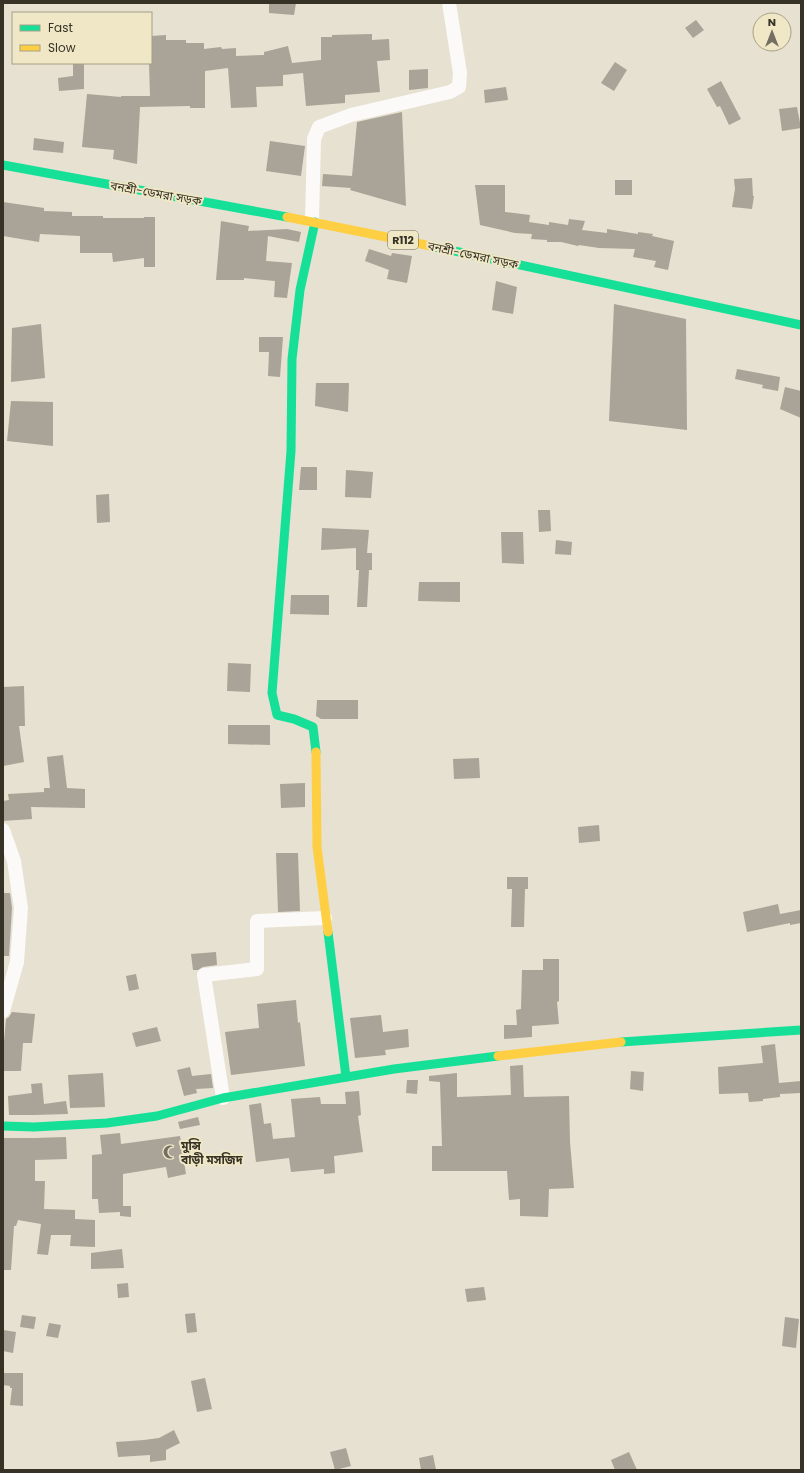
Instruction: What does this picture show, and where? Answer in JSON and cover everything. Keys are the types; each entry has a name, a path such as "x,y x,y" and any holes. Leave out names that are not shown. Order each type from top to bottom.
{"main road":[{"name":"বনশ্রী-ডেমরা সড়ক","path":"3,165 313,221 801,325"},
{"path":"313,221 300,290 292,359 291,452 272,693 277,715 294,719 312,727 316,751 317,847 346,1077"},
{"path":"3,1126 34,1127 114,1122 157,1116 223,1098 394,1068 614,1042 801,1030"}],"street":[{"path":"313,221 314,138 319,127 351,115 450,92 459,87 460,73 449,3"},
{"path":"3,830 14,861 21,908 17,962 3,1011"},
{"path":"223,1098 204,975 257,970 257,921 325,918"}],"building":[{"path":"269,3 296,3 294,15 269,13"},
{"path":"696,20 704,30 693,38 685,28"},
{"path":"372,34 372,40 389,39 390,60 377,61 380,92 345,95 345,103 306,106 303,73 283,75 283,86 256,87 257,107 231,108 228,68 205,71 205,108 190,108 190,106 140,107 137,164 113,159 114,150 82,147 87,94 121,97 150,96 149,64 152,64 152,36 166,35 166,40 186,40 186,43 204,43 204,49 221,47 222,49 236,48 236,56 264,55 264,52 288,46 292,63 321,60 321,37 332,37 332,35"},
{"path":"615,62 627,70 614,91 601,83"},
{"path":"73,64 84,64 84,89 59,91 58,78 73,76"},
{"path":"428,69 428,88 409,90 409,70"},
{"path":"721,81 741,119 729,125 720,106 717,107 707,89"},
{"path":"506,87 508,100 485,103 484,90"},
{"path":"797,107 801,128 782,131 779,109"},
{"path":"402,112 406,206 350,190 351,188 322,186 323,174 352,176 357,122"},
{"path":"34,138 64,142 63,153 33,150"},
{"path":"270,141 305,146 301,176 266,171"},
{"path":"752,178 754,196 752,209 732,207 735,189 734,179"},
{"path":"615,180 632,180 632,195 615,195"},
{"path":"475,185 505,185 505,212 530,215 529,222 549,225 549,222 568,225 569,219 585,221 582,230 607,233 607,229 638,234 638,232 653,234 652,236 674,241 668,270 654,267 656,261 633,257 635,249 599,248 578,246 561,242 547,242 547,240 531,239 532,234 515,233 480,225"},
{"path":"3,202 44,208 44,211 72,212 72,216 103,216 103,218 155,217 155,267 144,267 144,258 113,262 112,253 80,253 80,236 40,234 39,242 3,236"},
{"path":"221,221 249,226 248,231 287,229 301,232 299,242 268,236 266,261 292,263 287,298 274,297 275,281 244,278 244,280 216,280"},
{"path":"369,249 391,256 392,253 412,256 407,283 387,279 389,270 365,261"},
{"path":"496,281 517,287 513,314 492,310"},
{"path":"614,304 686,319 687,430 609,421"},
{"path":"41,324 45,378 11,382 12,328"},
{"path":"259,337 283,337 280,377 268,376 269,352 259,352"},
{"path":"737,369 780,377 778,391 762,388 763,385 735,379"},
{"path":"316,383 349,383 348,412 315,406"},
{"path":"785,387 801,391 801,418 780,409"},
{"path":"11,401 53,402 53,446 7,441"},
{"path":"301,467 317,467 317,490 299,490"},
{"path":"346,470 373,472 371,498 345,497"},
{"path":"109,494 110,522 97,523 96,495"},
{"path":"538,510 550,510 551,531 539,532"},
{"path":"322,528 369,530 367,553 372,553 372,570 369,570 367,607 357,607 359,570 356,570 356,548 321,550"},
{"path":"501,532 523,532 524,564 502,563"},
{"path":"556,540 572,542 571,555 555,554"},
{"path":"419,582 460,582 460,602 418,601"},
{"path":"291,595 329,595 329,615 290,614"},
{"path":"228,663 251,664 250,692 227,691"},
{"path":"24,686 25,726 19,726 24,762 3,766 3,687"},
{"path":"317,700 358,700 358,719 321,719 316,716"},
{"path":"228,725 270,725 270,745 228,744"},
{"path":"63,755 67,788 85,789 85,808 31,807 32,819 3,821 3,801 9,800 8,794 44,792 44,788 50,788 47,757"},
{"path":"479,758 480,778 454,779 453,759"},
{"path":"305,783 305,807 281,808 280,784"},
{"path":"599,825 600,841 579,843 578,827"},
{"path":"276,853 298,853 300,911 278,912"},
{"path":"507,877 528,877 528,889 525,889 524,927 511,927 512,889 507,889"},
{"path":"3,893 10,893 12,908 9,956 3,956"},
{"path":"778,904 780,914 801,910 801,923 790,925 790,923 747,932 743,912"},
{"path":"216,952 217,965 193,970 191,954"},
{"path":"543,959 559,959 559,1001 557,1002 559,1024 532,1026 532,1037 504,1039 504,1025 517,1025 516,1010 521,1009 522,970 543,970"},
{"path":"136,974 139,989 129,991 126,976"},
{"path":"296,1000 305,1066 231,1075 225,1032 259,1028 257,1004"},
{"path":"12,1012 35,1014 32,1043 23,1043 21,1071 3,1071 6,1019"},
{"path":"381,1015 383,1032 408,1029 409,1047 385,1050 386,1055 355,1058 350,1018"},
{"path":"157,1027 161,1041 136,1047 132,1033"},
{"path":"775,1044 779,1083 801,1081 801,1093 780,1094 780,1097 763,1099 763,1101 749,1102 748,1093 719,1094 718,1067 763,1063 761,1046"},
{"path":"523,1065 524,1097 569,1096 570,1142 574,1188 549,1189 548,1217 520,1216 520,1199 509,1200 507,1171 432,1171 432,1146 442,1146 440,1082 429,1081 429,1076 457,1073 457,1097 511,1095 510,1066"},
{"path":"190,1067 192,1076 211,1074 213,1088 196,1089 197,1093 184,1096 177,1070"},
{"path":"631,1071 644,1072 643,1091 630,1089"},
{"path":"103,1073 105,1107 70,1108 68,1075"},
{"path":"407,1080 418,1080 417,1094 406,1093"},
{"path":"42,1083 44,1104 66,1101 68,1114 9,1115 8,1096 32,1093 31,1084"},
{"path":"359,1091 361,1115 358,1116 363,1152 334,1156 335,1173 324,1174 324,1169 291,1172 289,1158 256,1162 249,1105 261,1103 264,1124 271,1123 273,1139 295,1137 291,1099 320,1097 321,1104 346,1104 345,1092"},
{"path":"198,1117 200,1125 180,1129 178,1122"},
{"path":"120,1133 121,1144 180,1136 186,1174 168,1178 166,1167 123,1174 123,1206 131,1206 131,1217 120,1216 120,1212 99,1213 98,1199 92,1199 92,1155 102,1154 100,1135"},
{"path":"66,1137 67,1159 35,1160 35,1181 45,1181 44,1209 75,1210 75,1219 95,1220 95,1247 70,1246 71,1235 51,1235 48,1255 37,1254 41,1224 18,1220 16,1226 14,1226 11,1270 3,1270 3,1138"},
{"path":"122,1249 124,1268 91,1269 91,1253"},
{"path":"128,1283 129,1297 118,1298 117,1284"},
{"path":"484,1287 486,1300 467,1302 465,1289"},
{"path":"195,1313 197,1332 187,1333 185,1314"},
{"path":"22,1315 36,1317 34,1329 20,1327"},
{"path":"785,1317 799,1319 796,1348 782,1346"},
{"path":"49,1323 61,1325 58,1338 46,1336"},
{"path":"3,1330 16,1332 13,1353 3,1351"},
{"path":"3,1373 23,1373 23,1406 10,1405 12,1388 10,1388 10,1386 3,1385"},
{"path":"205,1378 212,1409 197,1412 191,1381"},
{"path":"174,1430 180,1443 166,1450 166,1460 150,1462 150,1455 118,1457 116,1442 159,1438"},
{"path":"346,1448 351,1466 335,1470 330,1452"},
{"path":"629,1452 637,1470 615,1470 611,1460"},
{"path":"433,1455 436,1470 421,1470 419,1458"}],"traffic: fast":[{"path":"3,165 287,217"},
{"path":"315,222 300,290 292,359 291,451 272,693 277,715 294,719 313,727 316,752"},
{"path":"431,246 801,325"},
{"path":"328,932 346,1077"},
{"path":"621,1042 801,1030"},
{"path":"3,1126 34,1127 107,1123 157,1116 223,1098 394,1069 498,1056"}],"traffic: slow":[{"path":"287,217 431,246"},
{"path":"316,752 317,847 328,932"},
{"path":"498,1056 621,1042"}],"place":[{"name":"মুন্সি বাড়ী মসজিদ","path":"170,1152"}]}
